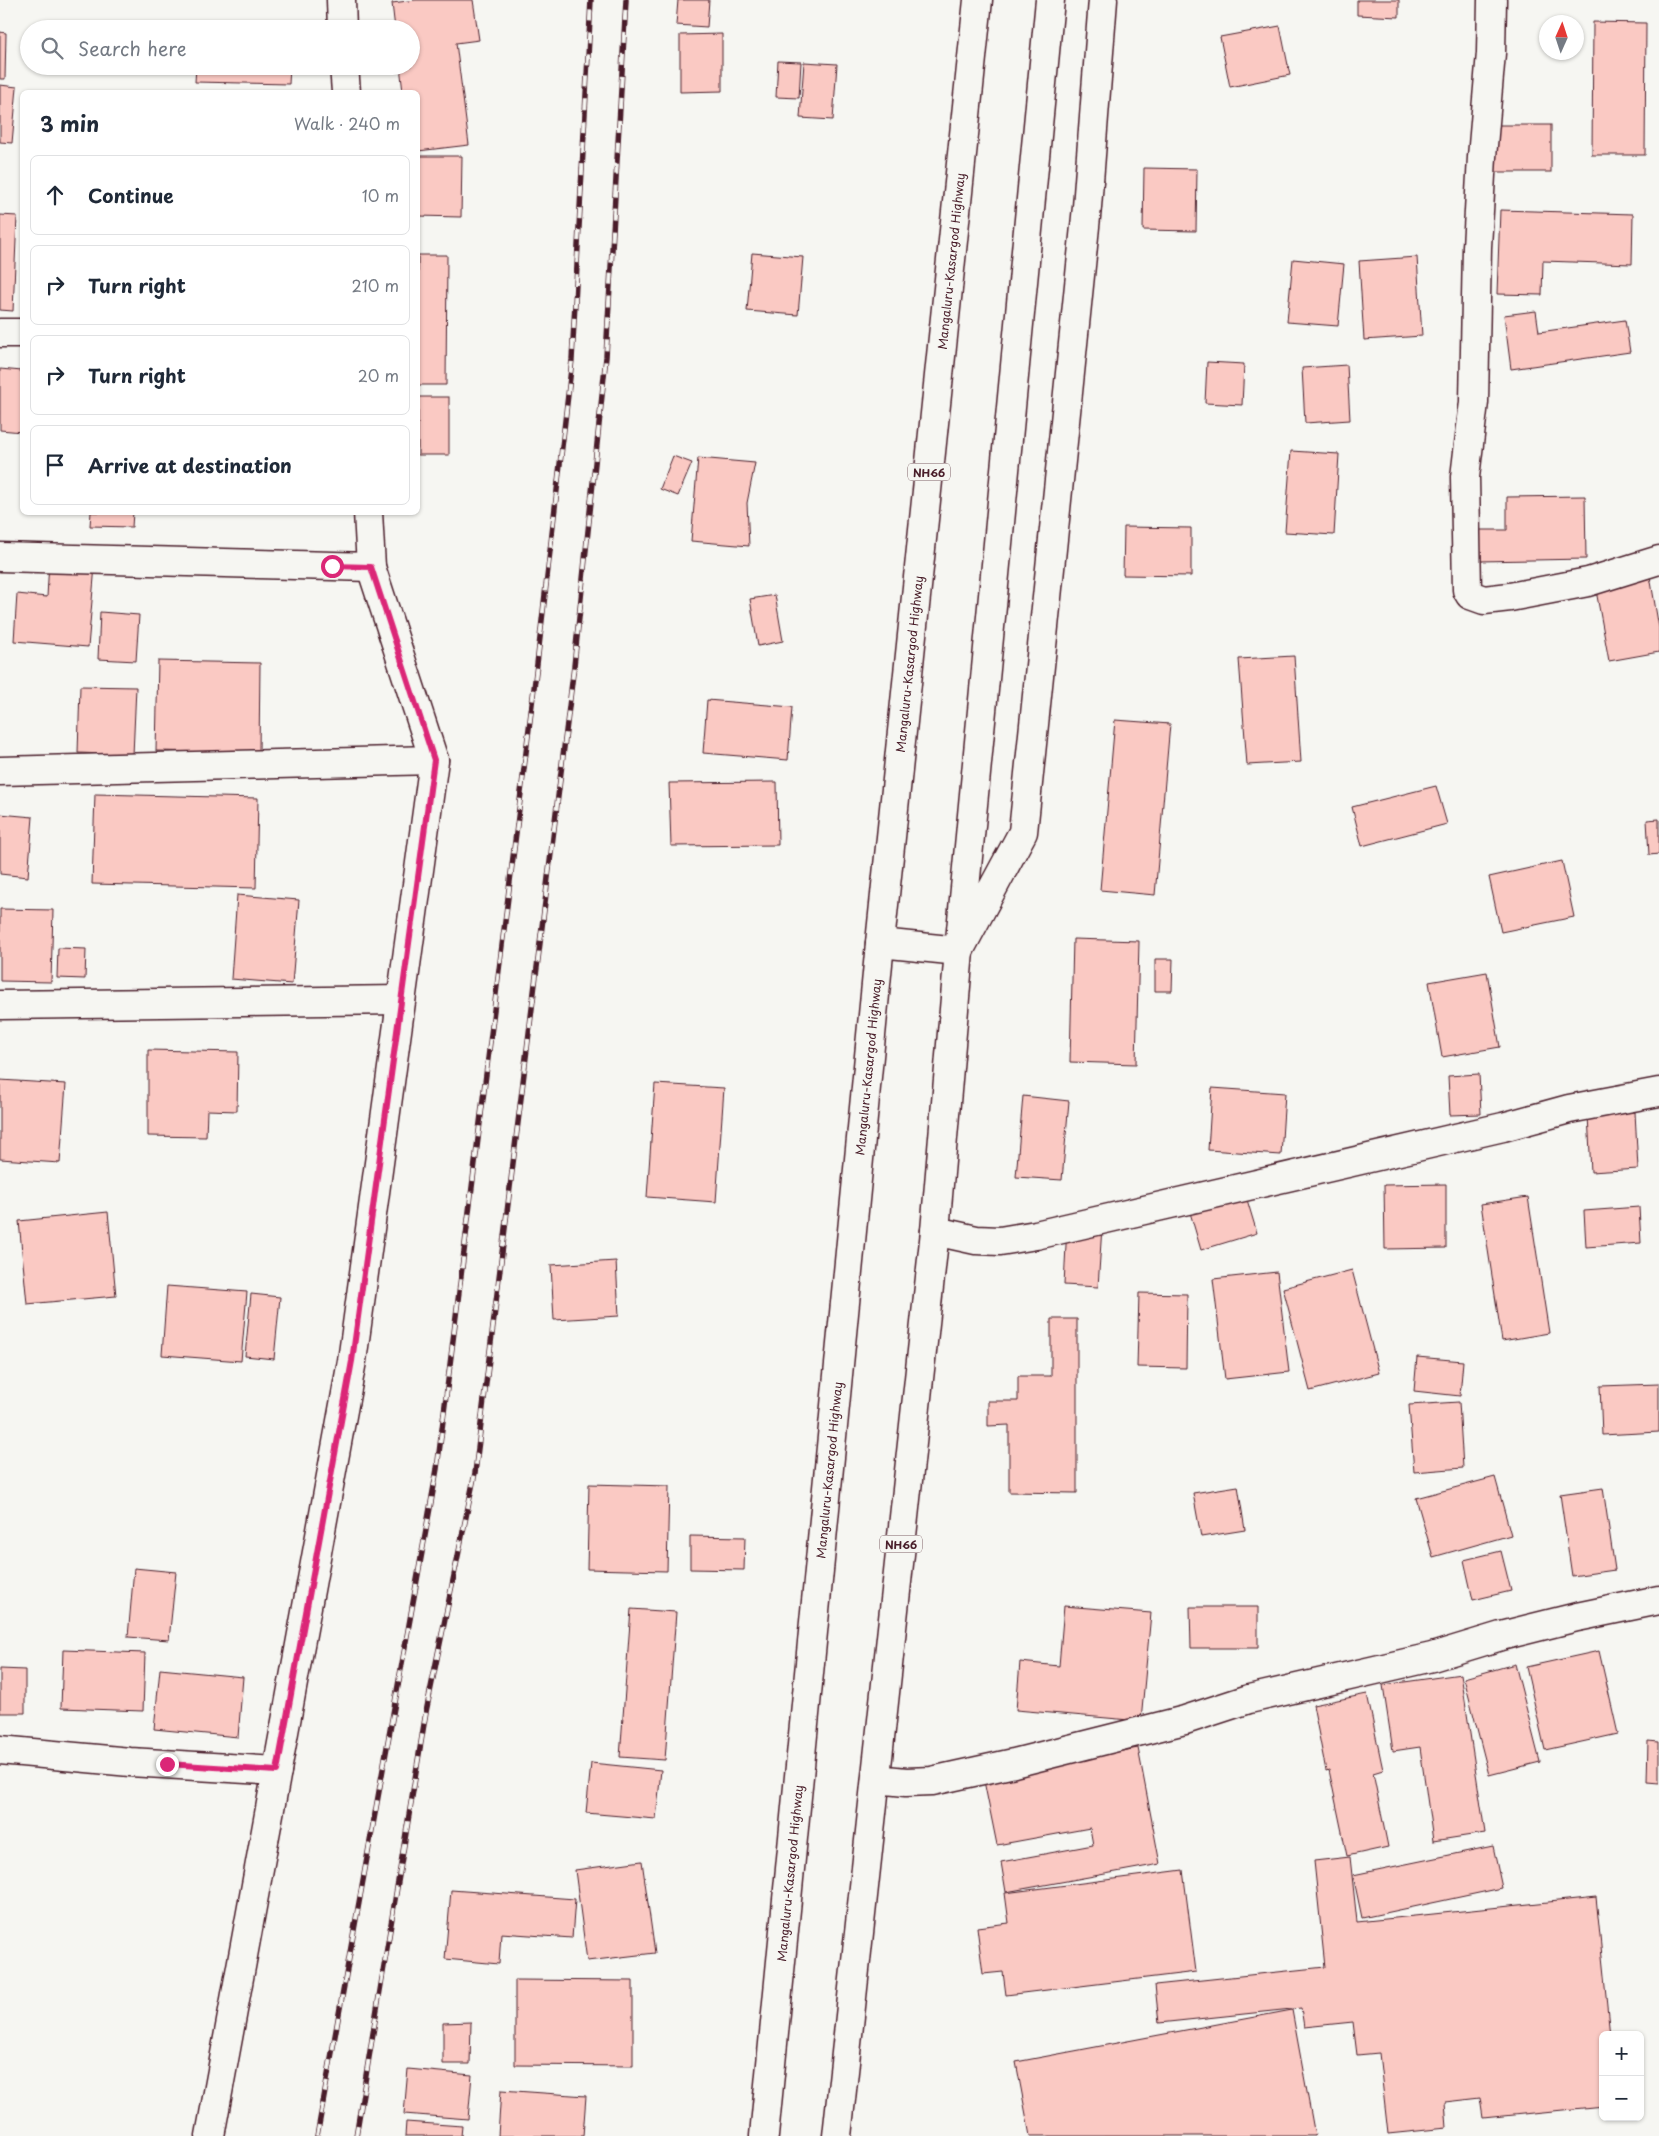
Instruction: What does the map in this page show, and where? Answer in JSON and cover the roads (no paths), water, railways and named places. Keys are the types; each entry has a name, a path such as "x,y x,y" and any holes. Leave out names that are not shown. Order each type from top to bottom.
{"main road":[{"path":"341,0 342,20"},
{"name":"Mangaluru-Kasargod Highway","path":"764,2136 880,943 978,0"},
{"name":"NH66","path":"837,2136 935,1231 959,951 1050,0"},
{"path":"880,943 959,951 1023,832 1087,207 1103,0"},
{"path":"1492,0 1491,53 1482,157 1474,402 1465,477 1467,590 1470,595 1484,600 1518,596 1588,582 1659,560"},
{"path":"345,75 346,90"},
{"path":"0,333 20,333"},
{"path":"210,2136 352,1361 434,760 371,567 368,515"},
{"path":"0,557 371,567"},
{"path":"0,772 434,760"},
{"path":"0,1005 401,1000"},
{"path":"935,1231 976,1240 1000,1240 1036,1235 1503,1127 1553,1113 1659,1092"},
{"path":"876,1779 906,1782 932,1781 958,1776 1186,1720 1250,1699 1432,1657 1501,1636 1577,1617 1659,1600"},
{"path":"0,1750 130,1762 277,1771"}],"railway":[{"path":"317,2136 437,1469 537,664 572,360 591,0"},
{"path":"356,2136 426,1712 475,1473 574,666 606,357 626,0"}]}
